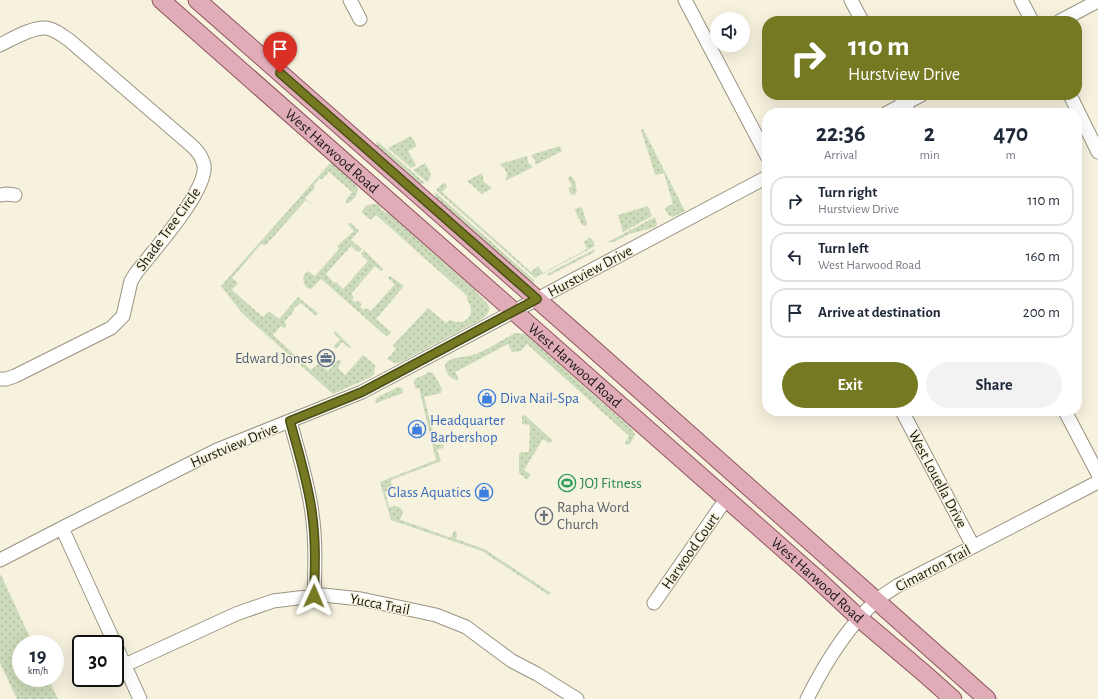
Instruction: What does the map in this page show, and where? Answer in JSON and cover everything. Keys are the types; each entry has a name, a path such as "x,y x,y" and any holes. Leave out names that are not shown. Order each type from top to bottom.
{"main road":[{"name":"West Harwood Road","path":"161,0 814,576 860,619 953,699"},
{"name":"West Harwood Road","path":"197,0 537,299 987,699"}],"street":[{"path":"350,0 360,19"},
{"path":"685,0 762,146"},
{"path":"851,0 859,16"},
{"path":"1021,0 1029,16"},
{"path":"1069,16 1098,0"},
{"name":"Shade Tree Circle","path":"0,45 28,32 46,28 51,29 69,40 191,144 199,153 204,165 202,182 197,194 136,273 132,281 123,316 111,328 15,376 0,379"},
{"path":"1082,119 1098,152"},
{"name":"Hurstview Drive","path":"0,560 217,450 362,392 762,180"},
{"path":"0,195 15,195"},
{"name":"West Louella Drive","path":"905,416 973,546"},
{"path":"1068,416 1098,474"},
{"path":"290,421 306,480 312,513 315,543 314,596"},
{"name":"Cimarron Trail","path":"807,699 829,658 877,600 897,586 1098,482"},
{"name":"Harwood Court","path":"654,603 726,499"},
{"path":"62,528 111,635"},
{"name":"Yucca Trail","path":"124,665 236,614 273,601 323,595 360,599 436,615 466,627 512,661 537,674 578,699"},
{"path":"124,665 140,699"}],"green space":[{"path":"643,129 685,211 673,217 668,215 665,209 673,204 664,173 655,174 641,130"},
{"path":"411,136 417,146 408,151 416,165 411,168 388,148"},
{"path":"377,141 425,183 419,184 378,147 376,144"},
{"path":"560,146 562,151 535,165 535,160 531,155"},
{"path":"527,156 528,162 533,167 505,181 507,174 500,164"},
{"path":"331,162 356,184 358,189 356,196 349,203 346,203 346,200 352,192 329,172 322,179 319,179 314,185 314,189 305,198 319,212 306,200 266,245 261,244 232,278 238,283 232,290 263,317 269,311 279,319 298,297 318,313 316,316 301,303 293,309 294,311 285,321 286,326 284,328 281,326 273,335 311,370 318,364 328,371 339,359 341,362 338,368 345,375 363,355 375,365 374,374 371,377 333,394 242,313 221,286"},
{"path":"425,163 430,175 427,182 413,170"},
{"path":"482,173 484,182 492,188 482,194 467,181"},
{"path":"571,176 574,179 577,192 573,195 568,188 572,186 568,179"},
{"path":"443,183 446,184 447,187 442,192 531,272 538,266 543,273 587,249 584,242 589,238 592,239 595,246 535,278 436,190"},
{"path":"435,192 534,280 534,283 527,279 436,199"},
{"path":"378,204 383,211 389,214 475,290 489,307 487,314 482,319 399,363 395,363 387,359 396,349 393,345 428,308 446,323 450,320 461,322 465,320 468,318 471,310 467,296 376,215 371,220 362,213 366,206"},
{"path":"648,206 652,216 623,232 618,215"},
{"path":"580,207 582,208 587,223 586,226 582,225 575,211 575,209"},
{"path":"655,217 657,224 655,227 629,234 614,242 608,242"},
{"path":"348,223 351,223 359,231 351,240 362,249 357,252 351,246 326,274 334,283 336,282 343,289 368,261 362,256 361,253 364,250 383,269 381,271 375,266 351,294 354,297 352,300 356,302 358,301 362,304 360,307 364,310 366,308 371,311 395,284 388,278 390,276 404,286 376,319 391,332 387,337 321,279 311,289 306,287 303,280 304,275 308,271 315,276 339,249 337,246 354,231"},
{"path":"595,249 593,253 548,276 547,274"},
{"path":"334,331 352,348 348,347 342,342 336,349 334,346 340,339 335,335"},
{"path":"515,333 525,334 633,430 635,435 630,444 627,445 625,443 629,436 527,344 521,351 512,352 508,344 455,372 458,380 453,379 447,373 445,364 448,361 469,356 494,346"},
{"path":"427,372 433,373 442,389 441,393 424,397 436,445 442,444 444,446 443,448 437,450 441,461 391,480 392,489 385,492 389,507 396,506 401,508 403,512 400,520 451,538 454,531 456,531 456,539 484,549 551,593 549,595 482,551 391,520 380,482 436,460 419,388 416,389 414,383 415,379 426,374"},
{"path":"398,387 402,388 403,393 376,403 375,401 378,397"},
{"path":"525,415 553,441 549,443 543,439 524,470 530,474 529,478 526,479 519,473 519,454 521,452 529,452 530,425 522,424 522,416"},
{"path":"1,575 29,635 12,635 12,687 52,687 58,699 17,699 0,663"}],"place":[{"name":"Edward Jones","path":"326,358"},
{"name":"Diva Nail-Spa","path":"487,398"},
{"name":"Headquarter Barbershop","path":"417,429"},
{"name":"JOJ Fitness","path":"567,483"},
{"name":"Glass Aquatics","path":"484,492"},
{"name":"Rapha Word Church","path":"544,516"}],"route":[{"path":"280,73 537,299 362,392 290,421 306,480 312,513 315,543 314,596"}]}
